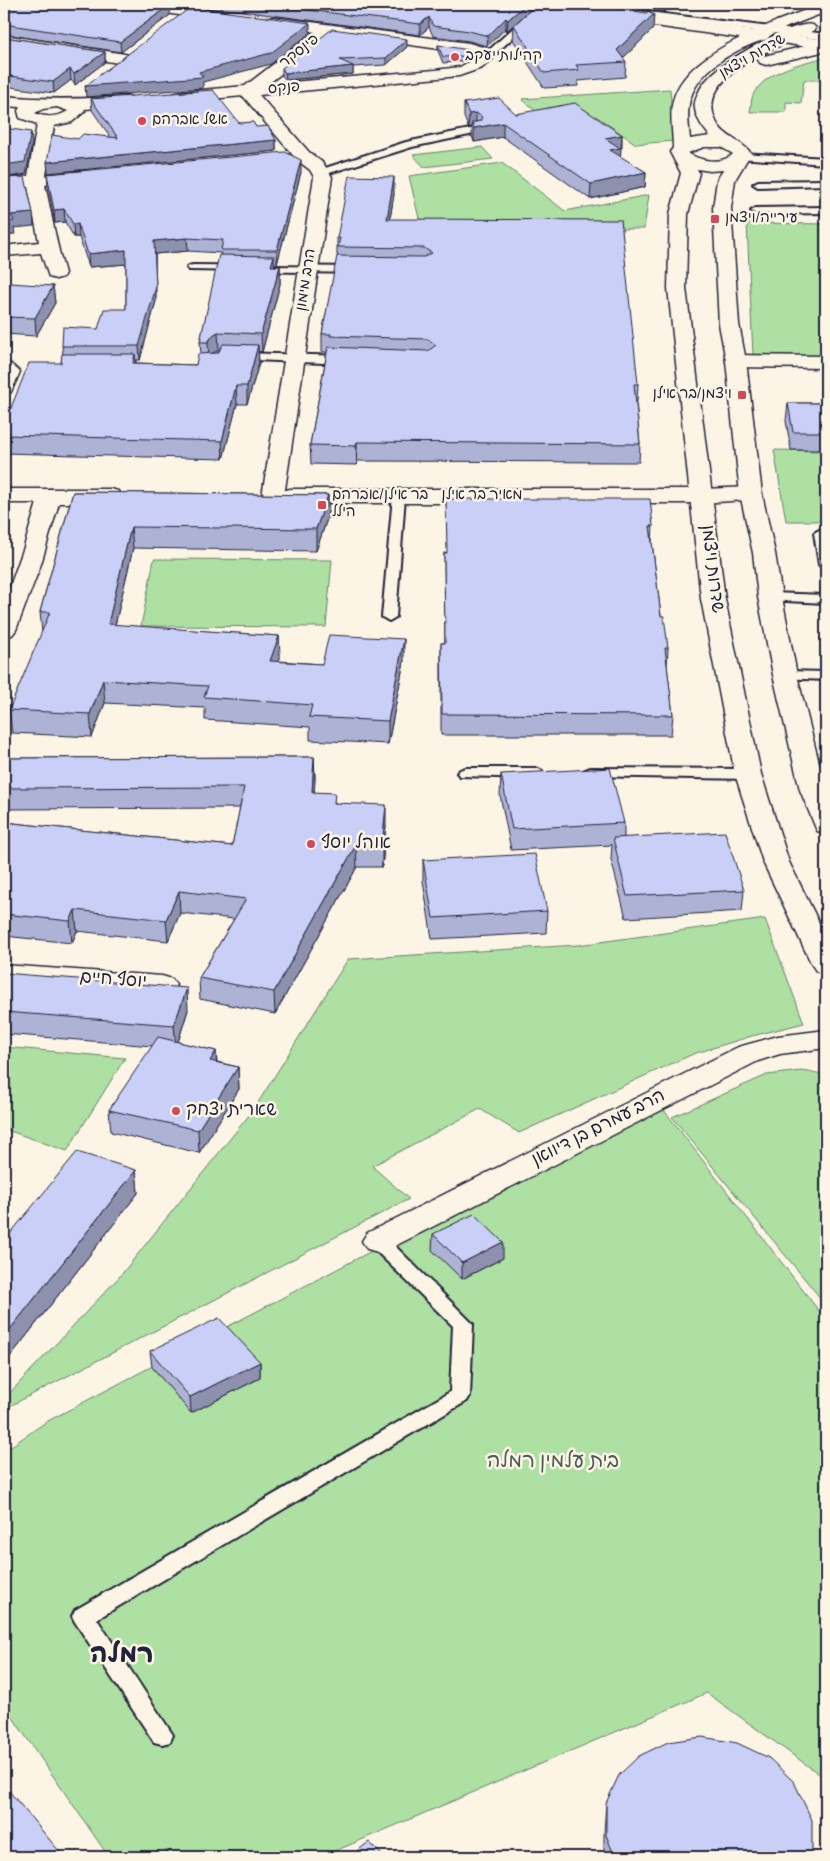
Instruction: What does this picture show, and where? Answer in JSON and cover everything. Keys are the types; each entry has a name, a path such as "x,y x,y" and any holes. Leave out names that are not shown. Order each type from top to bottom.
{"street":[{"path":"135,4 193,8 235,17"},
{"path":"625,4 782,32 826,45"},
{"path":"536,6 782,32 826,30"},
{"path":"782,32 826,7"},
{"path":"172,23 193,8"},
{"path":"253,20 469,48 490,54"},
{"path":"782,32 826,20"},
{"name":"פינסקר","path":"248,92 328,30"},
{"name":"שדרות ויצמן","path":"736,154 712,129 705,118 703,107 705,98 715,78 782,32"},
{"name":"שדרות ויצמן","path":"782,32 728,50 706,65 685,90 681,102 680,118 683,153 690,173 680,214 677,288 713,599 748,774 776,862 826,965"},
{"path":"4,40 124,59"},
{"path":"715,78 750,65 826,45"},
{"path":"104,74 140,47"},
{"name":"פנקס","path":"161,98 435,75 470,70 490,54"},
{"path":"68,104 83,89 99,99 112,102"},
{"path":"248,92 303,156 317,167 320,173"},
{"path":"4,114 38,114 68,104 142,100"},
{"path":"4,101 38,114"},
{"path":"38,114 36,182 47,232 48,246 56,273"},
{"path":"683,153 702,142 736,154"},
{"path":"683,153 710,165 736,154"},
{"path":"736,154 726,180 722,208 729,324 736,360 751,494 764,553 770,597 785,675 813,790 826,825"},
{"path":"284,157 303,156"},
{"name":"הרב מימון","path":"264,496 295,358 323,177 320,173"},
{"path":"4,184 101,175"},
{"path":"4,251 48,246"},
{"path":"736,360 826,362"},
{"path":"4,368 10,372 4,388"},
{"name":"מאיר בר אילן","path":"264,496 702,496 751,494"},
{"path":"4,496 128,496"},
{"path":"4,630 39,540 50,496"},
{"name":"יוסף חיים","path":"4,974 162,985"},
{"name":"הרב עמרם בן דיוואן","path":"378,1241 748,1054 778,1045 826,1039"}],"lane":[{"path":"490,54 536,6"},
{"path":"782,32 826,37"},
{"path":"320,173 410,144 475,130"},
{"path":"736,154 823,180"},
{"path":"758,184 823,180"},
{"path":"756,211 826,210"},
{"path":"193,268 366,270"},
{"path":"228,357 361,360"},
{"path":"389,617 399,496"},
{"path":"821,533 826,565"},
{"path":"770,597 826,599"},
{"path":"785,675 826,676"},
{"path":"465,773 552,773"},
{"path":"571,773 748,774"},
{"path":"162,1735 83,1616 460,1396 463,1324 378,1241"}],"green space":[{"path":"826,57 826,80 804,80 801,103 786,102 786,112 750,112 754,93 768,79 786,69"},
{"path":"670,89 674,141 636,144 596,116 551,125 522,99"},
{"path":"482,147 493,159 424,167 413,155"},
{"path":"502,163 565,211 649,195 644,229 421,227 409,176"},
{"path":"747,223 826,224 826,356 753,356"},
{"path":"774,450 826,451 826,521 786,521"},
{"path":"154,559 332,560 326,627 141,626"},
{"path":"765,919 804,1023 693,1054 519,1133 480,1109 372,1166 409,1199 4,1409 4,1399 121,1275 254,1109 348,959 578,945"},
{"path":"4,1047 125,1058 67,1151 4,1129"},
{"path":"801,1071 826,1074 826,1305 672,1117 767,1075"},
{"name":"בית עלמין רמלה","path":"657,1101 826,1320 826,1779 707,1693 321,1857 109,1857 4,1705 4,1451 46,1422"}],"building":[{"path":"4,4 170,5 120,42 4,24"},
{"path":"260,4 526,4 508,20 506,18 488,36 469,31 433,26 429,17 420,24"},
{"path":"537,4 583,4 654,14 617,50 626,62 576,65 579,70 544,73 514,25"},
{"path":"191,7 310,23 271,53 199,72 203,77 85,86"},
{"path":"332,29 407,39 386,58 340,60 353,66 285,73 282,68"},
{"path":"4,37 105,52 74,74 70,69 53,82 10,76 4,80"},
{"path":"438,45 475,51 469,56 443,57"},
{"path":"213,90 239,123 253,122 256,127 268,126 276,140 47,162 52,135 78,139 83,134 118,138 91,99"},
{"path":"499,98 516,114 575,103 622,135 605,138 620,148 610,150 646,172 591,184 503,123 474,128 472,123 480,121 482,117 476,113 469,114 464,103"},
{"path":"4,128 31,132 25,162 4,165"},
{"path":"285,152 301,160 277,250 221,250 223,240 187,238 154,241 156,287 139,346 62,346 63,327 98,329 104,309 126,309 126,250 88,254 78,224 73,224 64,209 54,210 47,174"},
{"path":"349,176 394,177 387,219 621,220 638,384 634,384 640,444 357,442 356,446 310,445 328,347 428,351 436,345 428,339 330,336 331,334 322,334 337,256 424,257 432,253 424,248 338,247 340,238 337,238"},
{"path":"25,177 33,213 11,215 14,221 4,222 4,178"},
{"path":"219,255 274,256 271,266 280,266 261,334 218,332 208,342 200,342"},
{"path":"11,283 53,286 35,318 4,317 4,295"},
{"path":"223,344 258,345 247,386 236,386 222,441 4,435 4,425 29,363 61,363 62,354 135,354 133,363 196,365 198,354 218,353"},
{"path":"788,403 826,403 826,432 793,432"},
{"path":"73,492 328,495 316,529 131,527 108,624 279,636 270,661 322,664 329,635 404,639 388,721 309,717 312,705 204,697 208,686 103,680 90,714 9,710 50,612 40,612"},
{"path":"446,499 650,499 653,526 650,526 661,616 664,616 668,648 665,648 673,715 442,714 441,643 445,643 444,553 447,553"},
{"path":"314,757 312,792 335,793 334,803 386,805 382,846 356,845 274,992 199,978 246,899 179,891 166,920 75,910 70,921 4,914 4,822 232,846 244,787 4,788 4,758"},
{"path":"610,768 624,823 512,829 501,774"},
{"path":"725,832 744,890 627,896 613,838"},
{"path":"535,854 547,911 433,918 423,860"},
{"path":"4,973 187,988 174,1025 4,1012"},
{"name":"שארית יצחק","path":"158,1037 216,1051 210,1061 238,1067 198,1130 109,1110"},
{"path":"77,1152 136,1170 4,1337 4,1241"},
{"path":"474,1214 503,1242 462,1263 433,1234"},
{"path":"219,1318 260,1362 190,1397 150,1351"},
{"path":"702,1737 737,1743 769,1758 794,1782 812,1820 812,1857 615,1857 606,1835 606,1803 619,1775 639,1756 668,1742"},
{"path":"4,1785 64,1857 4,1857"},
{"path":"369,1842 384,1857 349,1857"}],"place":[{"name":"קהילות יעקב","path":"455,57"},
{"name":"אשל אברהם","path":"142,121"},
{"name":"עירייה/ויצמן","path":"715,219"},
{"name":"ויצמן/בר אילן","path":"742,395"},
{"name":"בר אילן/אברהם הילל","path":"322,505"},
{"name":"אוהל יוסף","path":"311,844"},
{"name":"שארית יצחק","path":"176,1111"}],"district":[{"name":"רמלה","path":"122,1656"}]}
